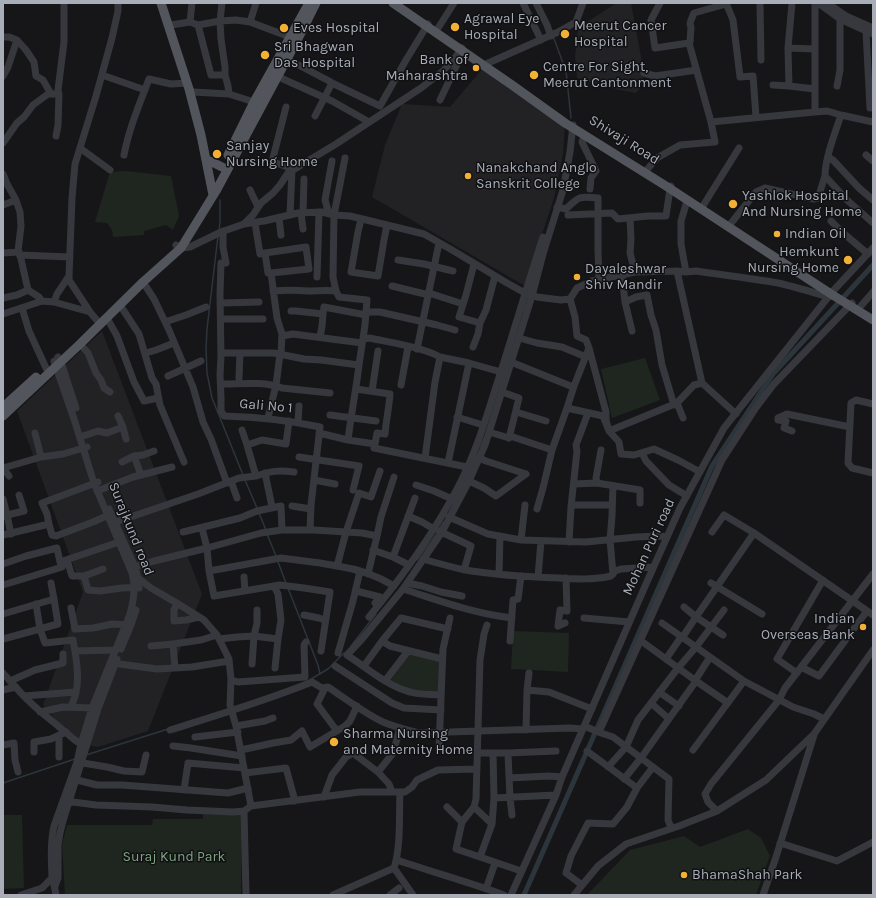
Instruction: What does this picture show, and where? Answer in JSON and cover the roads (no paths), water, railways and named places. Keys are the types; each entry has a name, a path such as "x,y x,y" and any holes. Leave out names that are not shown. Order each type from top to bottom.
{"main road":[{"path":"161,3 187,83 201,135 213,190"},
{"path":"164,3 193,92 205,135 210,161 213,190"},
{"path":"3,407 46,368 80,344 101,321 120,305 179,246 213,190 287,59 293,39 309,3"},
{"path":"213,190 222,167 254,102 316,3"},
{"name":"Shivaji Road","path":"393,3 402,7 571,125 645,171 833,295 852,304"},
{"path":"571,125 645,171"},
{"path":"210,161 222,167"},
{"path":"670,188 702,208"},
{"path":"3,416 57,361 179,246"},
{"path":"852,304 873,316"},
{"path":"852,304 873,320"}],"street":[{"path":"56,136 58,125 58,90 64,42 64,3"},
{"path":"118,3 118,11 102,75 75,164 69,276 90,312 117,336 134,382 144,401 158,398"},
{"path":"190,22 192,3"},
{"path":"222,3 220,21 221,39 225,75 229,94"},
{"path":"250,22 256,3"},
{"path":"436,32 454,3"},
{"path":"523,3 541,40"},
{"path":"536,3 547,25 554,34"},
{"path":"486,65 554,34 576,22 583,3"},
{"path":"660,3 651,20 655,48 689,43"},
{"path":"760,3 761,60"},
{"path":"789,86 788,48 792,3"},
{"path":"817,3 840,19 871,31"},
{"path":"815,112 817,3"},
{"path":"826,3 871,31"},
{"path":"645,171 658,158 680,145 715,142 711,122 689,43 690,24 694,13 726,4 733,20 740,78 753,76 756,117"},
{"path":"837,86 840,70 840,19"},
{"path":"171,26 190,22 198,25 236,20 250,22 293,39"},
{"path":"198,25 211,75 225,75"},
{"path":"287,59 332,84 380,106 427,25"},
{"path":"870,108 871,31"},
{"path":"3,37 9,37 17,40 26,50 34,62 36,76 43,80 51,94"},
{"path":"3,76 5,66 17,40"},
{"path":"788,48 815,49"},
{"path":"440,100 462,50"},
{"path":"244,224 253,215 260,204 280,185 288,173 421,88 444,71 462,50"},
{"path":"644,73 655,76 696,70"},
{"path":"102,75 145,90"},
{"path":"278,75 283,79 332,101 369,122"},
{"path":"124,155 127,138 138,105 149,80 170,84 187,83"},
{"path":"315,116 332,84"},
{"path":"773,85 815,89"},
{"path":"193,92 229,94 254,102"},
{"path":"3,143 17,123 33,105 48,94 59,94"},
{"path":"286,107 273,158 276,164 285,166 292,170"},
{"path":"711,122 826,111 873,122"},
{"path":"729,226 756,192 765,188 814,199 818,198 825,176 828,157 841,115"},
{"path":"441,695 411,693 402,690 385,681 348,655 405,586 423,559 459,486 477,445 512,337 541,261 557,207 570,152 571,125"},
{"path":"370,617 409,565 449,517 469,481 485,444 518,338 557,195 571,125"},
{"path":"585,135 582,142 596,171 591,178 590,189"},
{"path":"80,148 110,170"},
{"path":"702,208 739,148"},
{"path":"866,155 873,161"},
{"path":"828,157 833,160 859,188 873,200"},
{"path":"345,158 331,214 333,277 339,297 367,300 348,440"},
{"path":"331,214 325,200 332,161"},
{"path":"290,215 292,170"},
{"path":"3,174 16,200 20,212 21,226 19,254 28,290 39,297 42,301"},
{"path":"825,176 847,200 873,223"},
{"path":"302,229 304,179"},
{"path":"568,214 612,213 618,219 666,216 670,188"},
{"path":"250,190 258,207"},
{"path":"557,207 566,209 576,199 584,196 598,198 599,280"},
{"path":"3,205 16,200"},
{"path":"686,272 681,244 681,221 687,200"},
{"path":"179,246 190,247 223,231 244,224 290,215 319,212 350,216 424,234 495,276 536,297 561,300 570,299"},
{"path":"317,277 319,212"},
{"path":"279,218 281,235"},
{"path":"630,218 630,253 635,272"},
{"path":"361,219 351,272 378,276 387,225"},
{"path":"831,221 842,232 870,251"},
{"path":"255,223 260,254 306,247 309,269 271,273"},
{"name":"Gali No 1","path":"223,231 223,248 226,263 221,263 221,410 224,416 268,418 320,427 319,433"},
{"path":"417,349 439,243"},
{"name":"Mohan Puri road","path":"511,895 653,567 686,496 724,428 870,251"},
{"path":"3,253 70,257"},
{"path":"265,253 268,273 271,273 277,318 282,336 276,385 268,418"},
{"path":"398,260 424,264 452,271"},
{"path":"474,264 459,317 480,323"},
{"path":"677,271 702,383 736,414"},
{"path":"608,431 606,412 589,348 586,340 578,336 570,299 577,288 592,281 635,272 696,271 772,282 833,295"},
{"path":"622,275 625,302 632,331"},
{"path":"54,302 57,294 69,276"},
{"path":"473,347 480,323 486,310 495,276"},
{"path":"143,282 154,299 165,322 185,368 203,422 237,498"},
{"path":"392,286 429,294 463,304"},
{"path":"3,298 28,290"},
{"path":"273,291 336,291"},
{"path":"598,732 722,460 755,409 774,384 852,304 873,292"},
{"path":"625,302 636,297 647,295 651,316 656,330 662,365 676,404 683,418"},
{"path":"3,314 42,301 54,302 90,312"},
{"path":"220,303 259,302"},
{"path":"120,305 139,334 146,353 152,378 156,384 160,405 184,462"},
{"path":"165,322 206,307"},
{"path":"320,338 324,307 366,313 380,312 455,330"},
{"path":"22,308 29,331 46,368"},
{"path":"291,311 323,314"},
{"path":"221,319 263,319"},
{"path":"282,336 293,334 320,338 362,341 370,338 431,352 440,357 501,372"},
{"path":"518,338 562,347 586,357"},
{"path":"146,353 174,343"},
{"path":"80,344 88,353 104,388 110,392"},
{"path":"401,385 408,347"},
{"path":"537,509 552,450 589,348"},
{"path":"372,391 378,351"},
{"path":"221,353 274,353 304,359 358,365"},
{"path":"239,378 240,353"},
{"path":"425,458 435,382 440,357"},
{"name":"Surajkund road","path":"57,361 77,418 96,482 132,567 136,578 137,588 136,611 113,663 83,748"},
{"path":"168,376 201,361"},
{"path":"511,362 574,387"},
{"path":"448,463 469,363"},
{"path":"608,431 676,404 694,385 702,383"},
{"path":"220,384 276,385 282,388 330,393"},
{"path":"356,389 390,394 385,434 377,433 374,448 467,467"},
{"path":"502,392 519,398 509,438"},
{"path":"873,404 856,400 851,403 848,463 852,468 873,473"},
{"path":"298,422 299,406"},
{"path":"567,408 603,416 608,431 618,442 621,454 634,455 654,449 700,472"},
{"path":"516,412 546,421"},
{"path":"570,542 571,505 577,451 576,445 588,413"},
{"path":"792,431 784,428 786,421 778,420 778,418 788,414 850,427"},
{"path":"330,415 376,421"},
{"path":"118,416 126,439"},
{"path":"457,417 483,425"},
{"path":"247,444 262,440 286,444 289,421"},
{"path":"82,436 98,431 107,433 122,427"},
{"path":"242,430 256,476"},
{"path":"489,432 509,438 510,436 552,450"},
{"path":"35,433 41,457"},
{"path":"310,530 310,509 319,433 348,440 375,444"},
{"path":"9,476 3,468 41,457 62,454 85,447"},
{"path":"597,483 596,478 601,450"},
{"path":"122,462 134,456 143,455 154,451"},
{"path":"642,453 646,461 669,485 686,496"},
{"path":"134,456 141,475"},
{"path":"299,457 359,466 353,490"},
{"path":"469,481 496,496 526,474 479,458"},
{"path":"99,490 133,477 172,467"},
{"path":"294,472 280,471 245,477 113,523 119,542 132,567 266,532 282,530 310,530 362,533 377,536"},
{"path":"337,566 359,493 371,497 380,471"},
{"path":"265,473 272,507"},
{"path":"368,574 381,517 394,477"},
{"path":"314,480 335,484"},
{"path":"96,482 42,503 47,514 52,535 56,536 109,515"},
{"path":"574,484 597,483 640,490 640,503"},
{"path":"416,485 452,498"},
{"path":"613,486 610,540 613,574"},
{"path":"5,516 24,511 19,495"},
{"path":"393,557 415,498"},
{"path":"3,499 5,516 11,534"},
{"path":"522,540 525,505"},
{"path":"571,505 612,505"},
{"path":"183,532 240,518 258,510 281,506 282,530"},
{"path":"292,506 310,509"},
{"path":"712,532 724,515 754,533 870,613 820,676 801,667"},
{"path":"408,516 471,546 464,570"},
{"path":"449,517 488,534 522,540 586,542 660,536 667,538"},
{"path":"3,535 50,524"},
{"path":"202,528 207,548 209,571 214,596 274,586 288,586 330,592 321,651"},
{"path":"666,659 696,617 714,585 754,533"},
{"path":"499,574 500,536"},
{"path":"538,578 541,541"},
{"path":"64,561 119,542"},
{"path":"3,564 57,548 72,576 84,576 103,569"},
{"path":"373,550 393,557 409,565"},
{"path":"209,571 277,559 320,563 355,569 384,579 394,586"},
{"path":"423,559 464,570 538,578 606,578 611,576 615,571 621,569 653,567"},
{"path":"3,585 62,567 64,561"},
{"path":"338,653 356,591 360,571"},
{"path":"717,811 708,802 705,794 711,784 779,700 785,688 796,673 873,574"},
{"path":"84,576 88,590 100,591 122,588 137,588"},
{"path":"510,641 513,600 518,599 521,576"},
{"path":"244,577 245,591"},
{"path":"136,578 204,620 218,637 229,662 231,680 231,709 237,729 251,806"},
{"path":"565,623 558,626 560,610 567,611 566,578"},
{"path":"796,673 777,659 823,580"},
{"path":"3,639 58,624 51,583"},
{"path":"714,585 762,614"},
{"path":"274,586 278,594 281,620 275,668"},
{"path":"405,586 422,586 441,592 462,596"},
{"path":"405,586 468,609 495,616 512,618"},
{"path":"356,591 380,597 376,603 377,607"},
{"path":"3,614 54,599"},
{"path":"177,603 174,610 174,621 199,617"},
{"path":"36,604 40,629 45,643 73,640 77,668 76,692 71,707"},
{"path":"684,607 723,635"},
{"path":"56,895 55,878 58,845 66,801 83,748 92,708 113,663 116,650 129,625 112,624 93,628 75,629 71,608"},
{"path":"252,664 257,610"},
{"path":"608,767 626,747 638,720 724,610"},
{"path":"304,615 325,620"},
{"path":"364,666 401,618 448,629"},
{"path":"439,748 442,659 450,618"},
{"path":"584,618 629,622"},
{"path":"662,623 744,681 793,707 824,719"},
{"path":"486,625 480,660 476,799 474,807 462,822 456,849 522,871"},
{"path":"151,646 218,637 254,636 278,639"},
{"path":"382,641 390,646 442,659"},
{"path":"231,680 243,682 305,677 304,645 306,642"},
{"path":"644,643 728,703"},
{"path":"173,644 175,668"},
{"path":"75,651 116,650"},
{"path":"574,895 598,866 626,844 717,811 766,780 814,734 873,650"},
{"path":"385,681 408,651"},
{"path":"10,681 35,670 63,663 63,654"},
{"path":"624,778 670,719 696,681 710,657"},
{"path":"113,663 157,669 229,662"},
{"path":"335,666 392,704 404,708 441,710"},
{"path":"3,673 62,733 83,748"},
{"path":"526,730 529,673"},
{"path":"693,750 744,681"},
{"path":"170,730 287,692 312,682 322,688 328,687 383,722 419,733 584,728 613,738 669,778 668,820 673,828"},
{"path":"3,690 16,687"},
{"path":"325,688 317,704 338,732"},
{"path":"527,690 549,692 592,709"},
{"path":"24,696 76,692"},
{"path":"659,692 679,706"},
{"path":"651,703 670,719"},
{"path":"173,746 241,753 273,743 291,740 302,731 310,747 338,732 345,726 350,721 357,706"},
{"path":"40,712 63,707 92,708"},
{"path":"195,737 237,729 273,718"},
{"path":"378,772 393,753 400,728"},
{"path":"34,752 34,742 51,738 62,733"},
{"path":"59,757 62,733"},
{"path":"763,895 814,734"},
{"path":"3,745 14,743 15,760 18,772"},
{"path":"477,753 556,751"},
{"path":"324,796 332,775 353,752 378,772 389,784 396,792 399,832 394,868 413,895"},
{"path":"587,752 637,788"},
{"path":"480,857 492,824 494,798 493,753"},
{"path":"508,753 512,816"},
{"path":"79,762 124,771 142,772 146,755"},
{"path":"66,801 76,780 79,762"},
{"path":"184,790 188,763 244,770 286,768 294,801"},
{"path":"582,885 566,874 571,856 588,823 613,824 627,807 637,788 653,767"},
{"path":"66,801 96,805 233,812 244,811 251,806 324,796 360,792 405,792 412,788 417,780 438,770 476,769"},
{"path":"509,778 549,776 562,777"},
{"path":"76,780 97,785 122,785 228,793 248,788"},
{"path":"494,798 556,794"},
{"path":"448,807 462,822"},
{"path":"474,807 492,824"},
{"path":"244,811 246,895"},
{"path":"780,843 837,861 873,842"},
{"path":"396,860 504,895"},
{"path":"486,889 495,863"},
{"path":"333,895 394,868"},
{"path":"21,895 42,888 55,878"},
{"path":"390,895 399,888"}],"waterway":[{"path":"553,36 566,71 571,118"},
{"path":"219,230 220,200"},
{"path":"218,236 207,329 207,373 212,398 243,475"},
{"path":"524,895 712,466 773,374 873,265"},
{"path":"523,312 528,297"},
{"path":"480,447 484,438"},
{"path":"245,480 257,508"},
{"path":"259,513 266,530"},
{"path":"439,529 443,522"},
{"path":"417,560 437,533"},
{"path":"267,534 276,556"},
{"path":"278,562 286,583"},
{"path":"288,588 318,665 320,674"},
{"path":"351,646 376,614"},
{"path":"311,679 328,669 344,653"},
{"path":"86,755 168,729"},
{"path":"3,783 75,759"}],"place":[{"name":"Agrawal Eye Hospital","path":"455,27"},
{"name":"Eves Hospital","path":"284,28"},
{"name":"Meerut Cancer Hospital","path":"565,34"},
{"name":"Sri Bhagwan Das Hospital","path":"265,55"},
{"name":"Bank of Maharashtra","path":"476,68"},
{"name":"Centre For Sight, Meerut Cantonment","path":"534,75"},
{"name":"Sanjay Nursing Home","path":"217,154"},
{"name":"Nanakchand Anglo Sanskrit College","path":"468,176"},
{"name":"Yashlok Hospital And Nursing Home","path":"733,204"},
{"name":"Indian Oil","path":"777,234"},
{"name":"Hemkunt Nursing Home","path":"848,260"},
{"name":"Dayaleshwar Shiv Mandir","path":"577,277"},
{"name":"Indian Overseas Bank","path":"863,627"},
{"name":"Sharma Nursing and Maternity Home","path":"334,742"},
{"name":"BhamaShah Park","path":"684,875"}],"park label":[{"name":"Suraj Kund Park","path":"174,857"}]}
